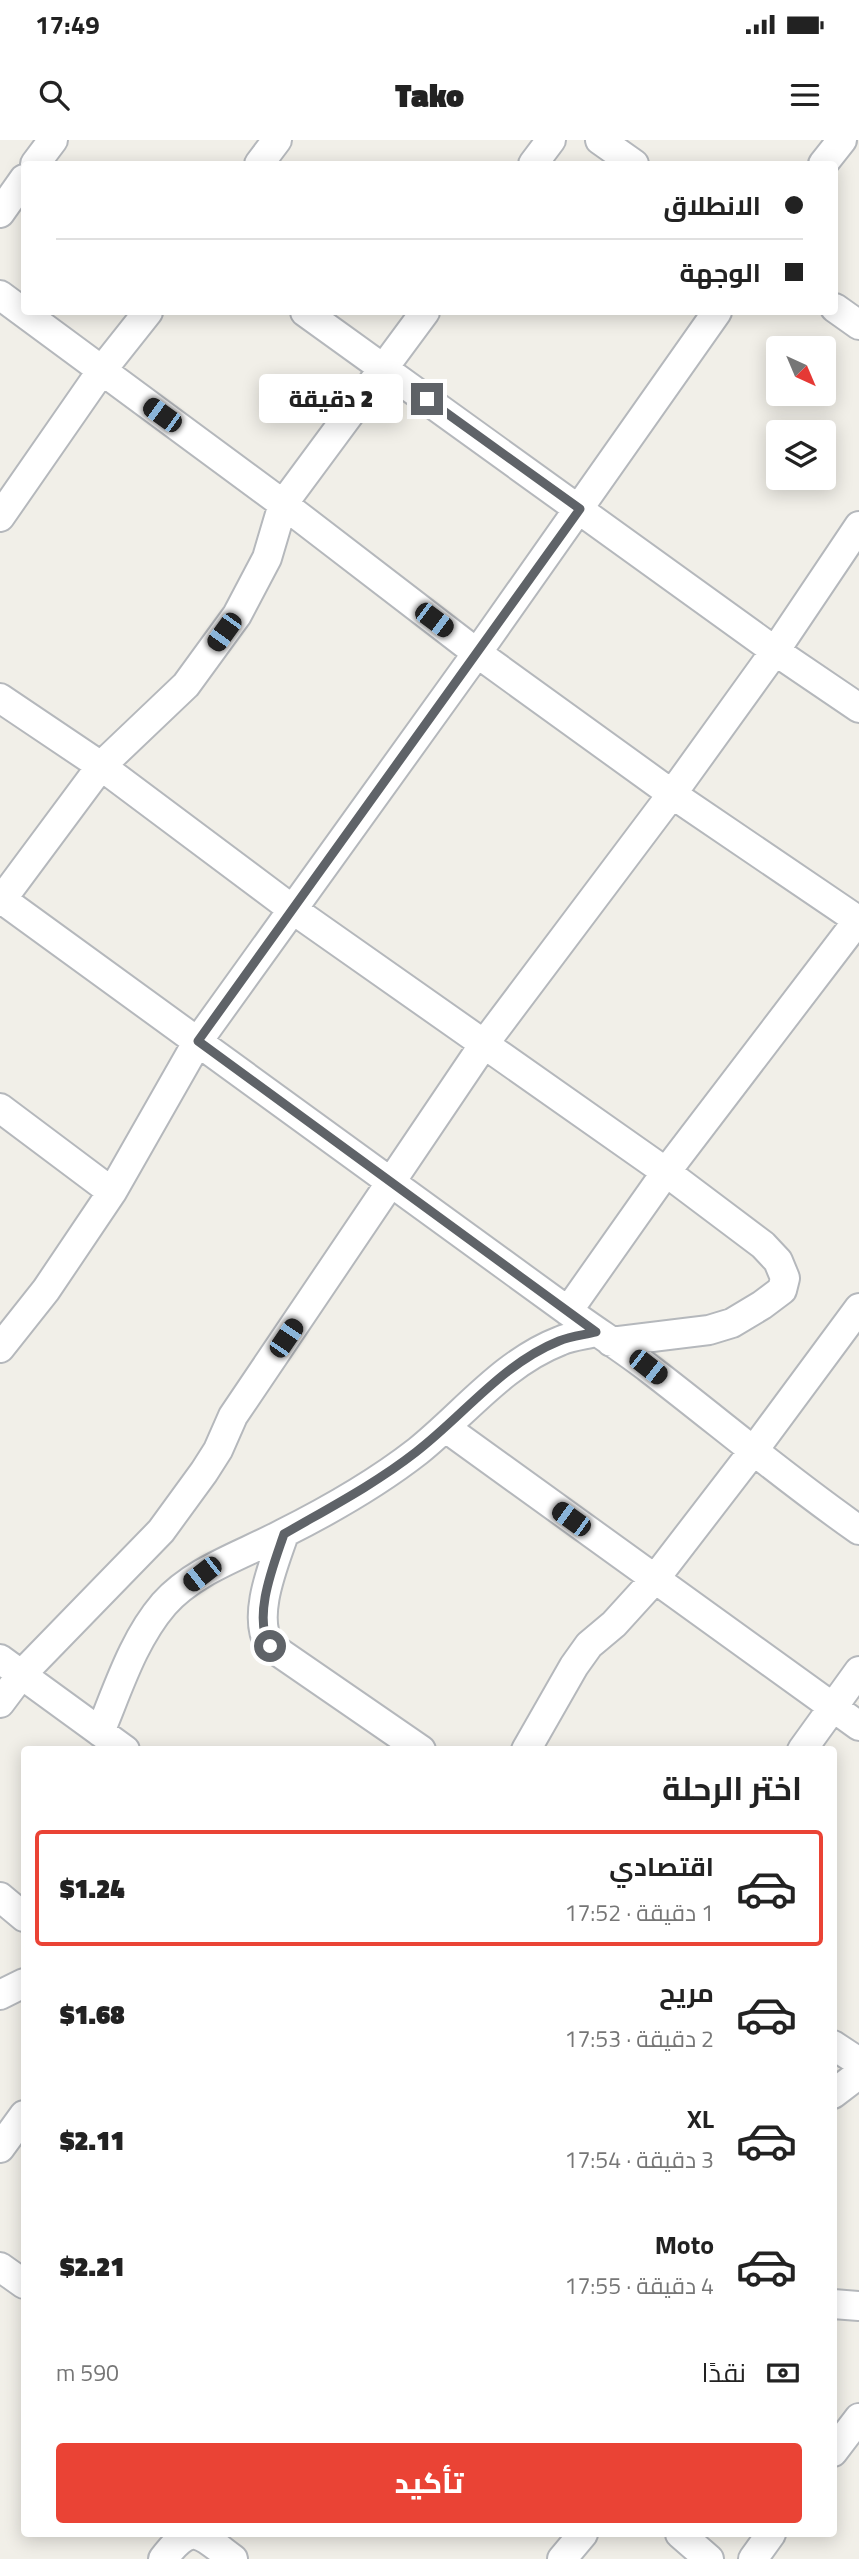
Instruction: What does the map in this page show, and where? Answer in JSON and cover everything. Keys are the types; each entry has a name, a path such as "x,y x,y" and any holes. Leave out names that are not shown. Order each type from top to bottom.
{"street":[{"path":"37,161 53,140"},
{"path":"261,161 277,140"},
{"path":"535,161 551,140"},
{"path":"600,140 630,161"},
{"path":"825,161 842,140"},
{"path":"0,213 21,183"},
{"path":"0,295 21,310"},
{"path":"838,310 859,325"},
{"path":"27,315 477,653 672,794 859,920 666,1172 568,1311"},
{"path":"0,517 102,370 146,315"},
{"path":"308,315 775,651 859,708"},
{"path":"423,315 282,504 267,558 237,615 186,685 101,766 1,900 648,1367 859,1530"},
{"path":"0,1348 46,1290 112,1192 198,1041 580,509 715,315"},
{"path":"0,1703 10,1667 161,1531 218,1450 233,1416 484,1044 672,794 775,651 859,526"},
{"path":"0,698 101,766 292,909 666,1172 763,1245 778,1261 785,1278 782,1290 762,1305 732,1322 709,1330 562,1340 534,1353 506,1373 415,1454 351,1496 284,1534 202,1574 166,1602 147,1625 100,1732"},
{"path":"0,1108 112,1192"},
{"path":"528,1746 573,1666 589,1645 614,1624 654,1580 859,1308"},
{"path":"446,1428 859,1726"},
{"path":"284,1534 267,1589 264,1635 270,1646 415,1746"},
{"path":"10,1667 119,1746"},
{"path":"805,1746 859,1671"},
{"path":"0,1897 21,1914"},
{"path":"0,1996 21,1985"},
{"path":"837,2048 859,2062"},
{"path":"837,2091 859,2074"},
{"path":"0,2148 21,2119"},
{"path":"0,2267 21,2282"},
{"path":"837,2304 859,2306"},
{"path":"837,2447 859,2417"},
{"path":"163,2559 182,2537"},
{"path":"204,2537 233,2559"},
{"path":"562,2559 580,2537"},
{"path":"683,2537 709,2559"},
{"path":"752,2559 769,2537"}],"route":[{"path":"270,1646 264,1635 263,1621 267,1589 284,1534 351,1496 415,1454 506,1373 534,1353 562,1340 596,1332 198,1041 580,509 427,399"}]}
